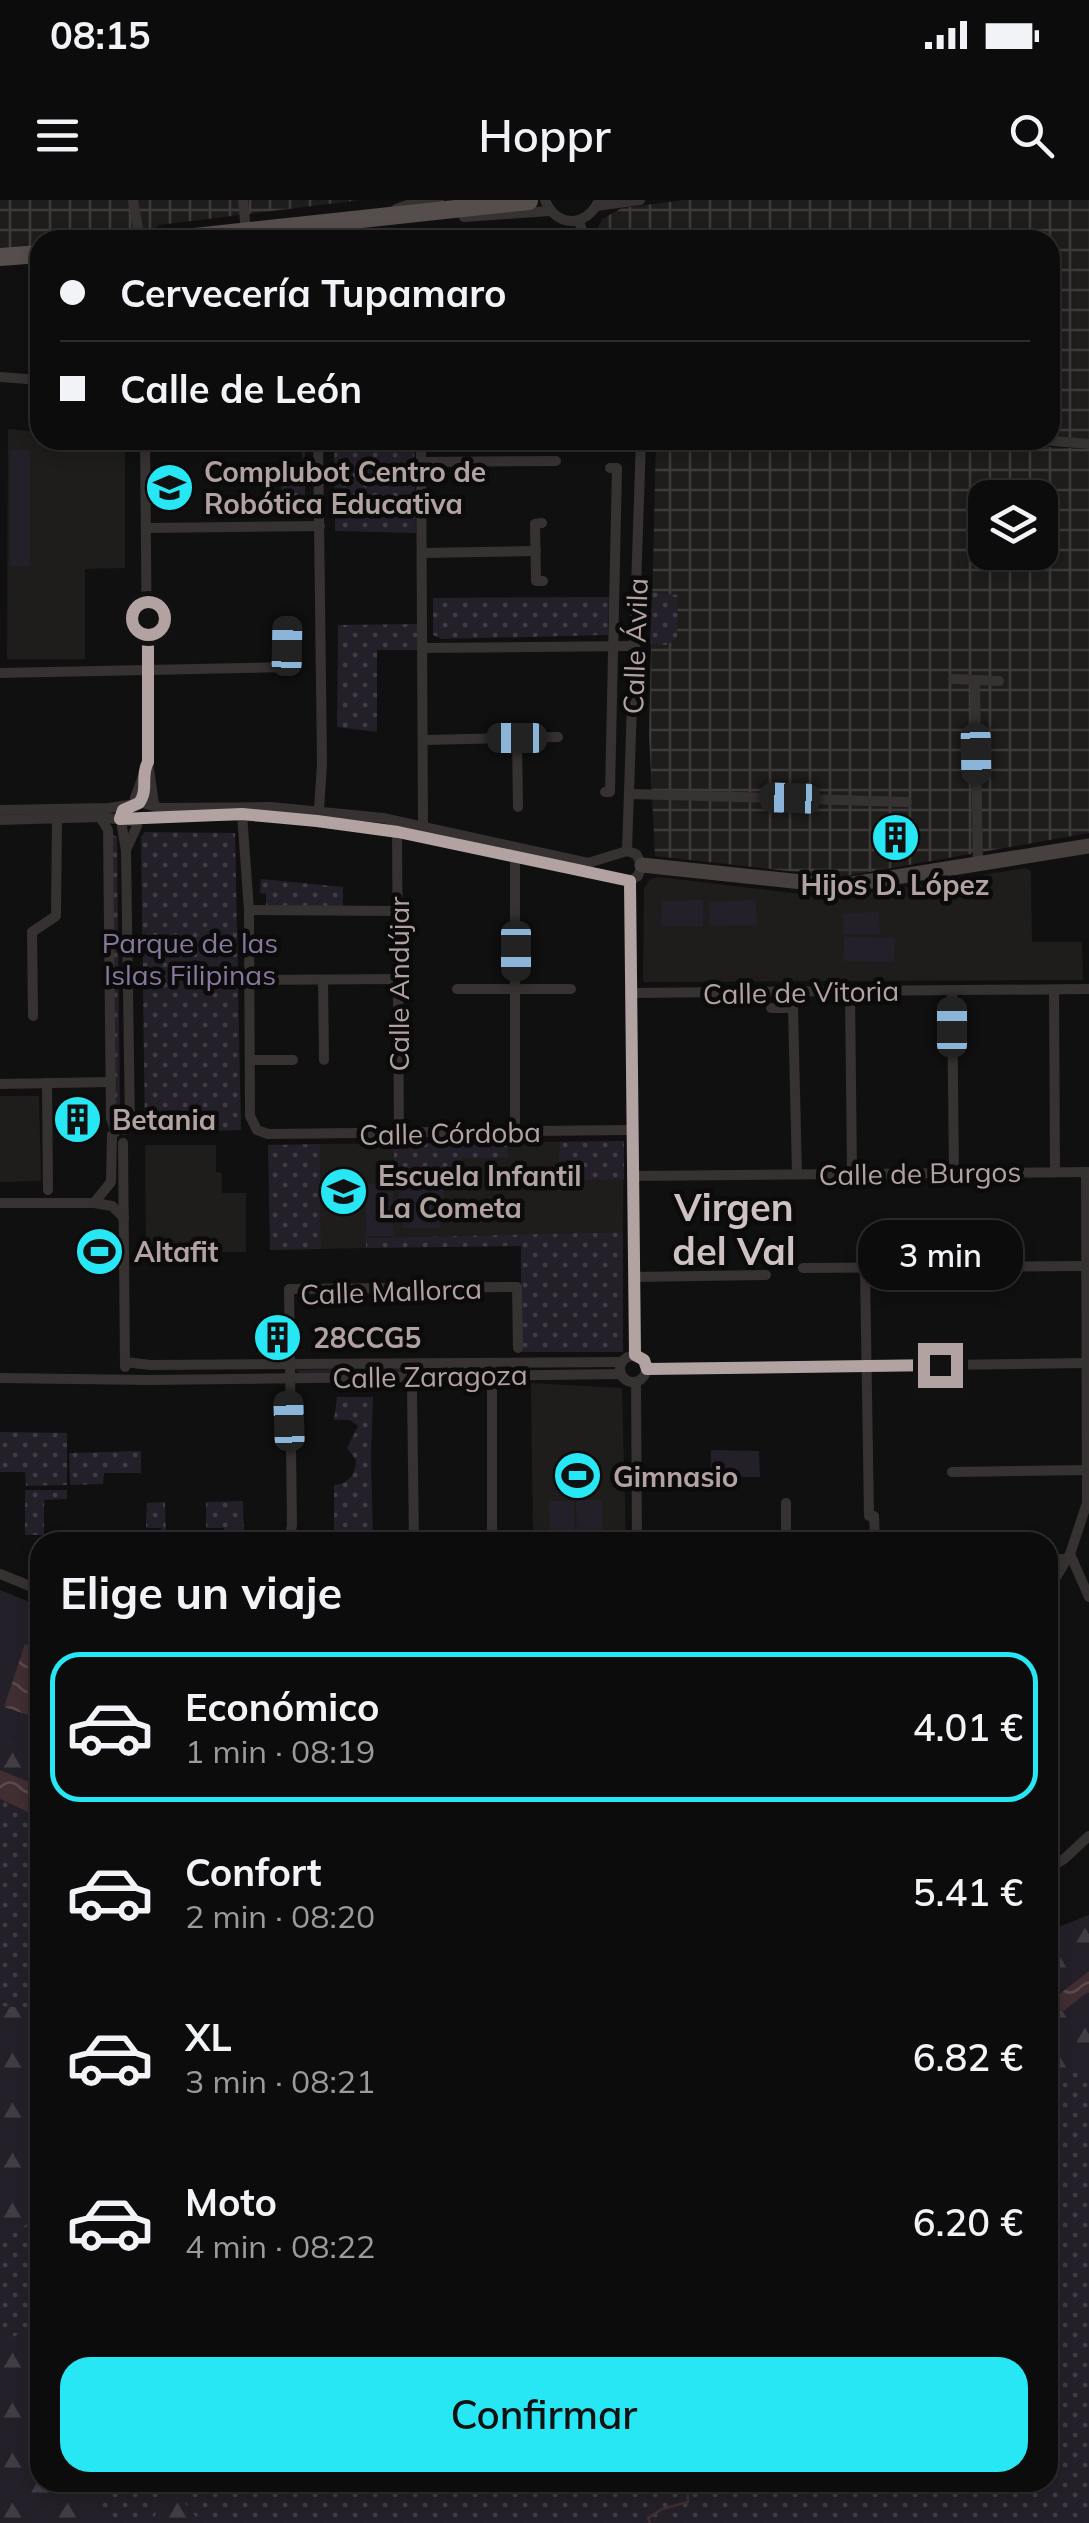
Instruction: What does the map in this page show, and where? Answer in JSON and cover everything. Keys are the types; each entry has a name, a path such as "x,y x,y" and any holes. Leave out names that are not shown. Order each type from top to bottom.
{"main road":[{"path":"262,230 529,201"},
{"path":"0,258 30,255"}],"street":[{"path":"132,200 138,230"},
{"path":"243,200 246,230"},
{"path":"378,216 413,203 439,200"},
{"path":"378,216 418,221 547,205 561,220 579,221 588,217 598,203 640,200"},
{"path":"579,221 581,230"},
{"path":"0,377 30,379"},
{"path":"1060,442 1089,444"},
{"path":"125,1378 125,1218 119,1136 111,1118 108,830 145,803 148,780 145,450"},
{"path":"318,450 322,764 319,810"},
{"path":"421,450 424,826"},
{"name":"Calle Ávila","path":"627,851 641,450"},
{"path":"422,462 556,461"},
{"name":"Calle Ávila","path":"604,792 610,792 615,645 617,468 610,468"},
{"path":"542,524 535,524 536,581 543,581"},
{"path":"147,528 320,526"},
{"path":"422,553 536,551"},
{"path":"0,674 287,667 288,626"},
{"path":"424,648 634,646"},
{"path":"953,679 999,681"},
{"path":"974,680 978,866"},
{"path":"517,738 518,808"},
{"path":"424,740 558,738"},
{"path":"148,780 171,806"},
{"path":"120,822 145,803 148,780"},
{"path":"631,794 907,802"},
{"path":"145,803 167,818"},
{"path":"0,810 145,803 319,810 424,826 588,863 627,851 639,857 642,865 638,876 630,881 398,832 242,814 120,822 0,820"},
{"path":"242,814 249,910 250,1060 294,1060"},
{"path":"34,1016 32,932 56,916 57,818"},
{"path":"94,1203 111,1182 119,1136 130,1127 126,846 120,822"},
{"name":"Calle Andújar","path":"398,832 398,1135"},
{"path":"642,865 840,886 1089,846"},
{"path":"515,857 515,1133"},
{"path":"614,857 611,870 617,878"},
{"path":"630,881 635,1355 621,1368 626,1380 636,1382 644,1378 647,1369 644,1360 635,1355"},
{"path":"249,910 397,911"},
{"path":"251,980 398,980"},
{"path":"323,980 324,1060"},
{"path":"457,990 571,989"},
{"name":"Calle de Vitoria","path":"631,995 1089,989"},
{"path":"952,990 954,1174"},
{"path":"1054,990 1055,1172"},
{"path":"850,992 852,1174"},
{"path":"771,1008 792,1008 796,1174"},
{"name":"Calle Córdoba","path":"250,1060 250,1116 258,1130 268,1134 632,1130"},
{"path":"0,1084 110,1082"},
{"path":"48,1083 48,1188"},
{"path":"1058,1574 1069,1556 1087,1503 1087,1172"},
{"name":"Calle de Burgos","path":"632,1176 1087,1172"},
{"path":"0,1203 94,1203 112,1206 125,1218"},
{"path":"803,1268 1086,1266"},
{"path":"865,1269 869,1516 874,1516 874,1532"},
{"path":"634,1277 766,1276"},
{"name":"Calle Mallorca","path":"291,1532 289,1289 516,1288 518,1348"},
{"name":"Calle Zaragoza","path":"125,1362 621,1368"},
{"path":"647,1369 1087,1362"},
{"name":"Calle Zaragoza","path":"0,1378 288,1378 621,1368"},
{"path":"636,1382 637,1532"},
{"path":"412,1390 414,1532"},
{"path":"492,1390 492,1532"},
{"path":"952,1472 1089,1470"},
{"path":"786,1503 786,1532"},
{"path":"1058,1558 1069,1556"},
{"path":"1069,1556 1089,1597"},
{"path":"0,1574 30,1586"},
{"path":"1058,1863 1089,1836"}],"shaded area":[{"path":"0,200 361,200 159,225 154,230 30,230 30,255 0,257"},
{"path":"684,200 1089,200 1089,441 1060,440 1060,230 597,230 602,219 622,208"},
{"path":"8,429 30,431 30,450 125,450 125,568 85,569 85,659 7,659"},
{"path":"1089,449 1089,833 841,877 655,856 649,734 656,450"},
{"path":"1026,868 1031,871 1032,942 1082,942 1083,980 643,982 644,888 650,879 836,898"},
{"path":"0,1096 39,1096 41,1181 0,1182"},
{"path":"624,1141 623,1232 366,1238 366,1248 321,1249 320,1144"},
{"path":"145,1145 216,1145 216,1172 222,1173 222,1193 246,1193 246,1252 146,1253"},
{"path":"531,1383 622,1388 626,1532 533,1532"}],"green space":[{"path":"10,450 30,450 30,566 10,566"},
{"path":"305,450 305,511 282,512 281,483 288,483 288,477 303,477"},
{"path":"334,450 414,450 416,533 335,531"},
{"path":"652,592 678,595 677,639 666,645 650,644"},
{"path":"609,597 608,635 442,639 433,635 433,598"},
{"path":"417,624 418,650 377,650 377,732 337,727 338,625"},
{"name":"Parque de las Islas Filipinas","path":"145,832 235,833 241,1130 145,1132 141,837"},
{"path":"111,834 117,837 120,1118 114,1117"},
{"path":"261,879 343,887 343,906 266,906 266,894 260,893"},
{"path":"703,900 703,926 662,926 661,901"},
{"path":"756,900 757,925 710,926 709,902"},
{"path":"879,912 880,934 843,934 843,913"},
{"path":"844,937 895,938 894,962 843,961"},
{"path":"624,1141 624,1179 558,1180 560,1142"},
{"path":"508,1143 508,1158 462,1158 462,1170 394,1171 394,1144"},
{"path":"320,1144 321,1249 270,1250 268,1145"},
{"path":"399,1178 444,1178 444,1202 399,1203"},
{"path":"366,1184 393,1184 393,1236 366,1236"},
{"path":"402,1205 441,1205 440,1228 403,1228"},
{"path":"623,1232 623,1352 521,1352 521,1246 366,1248 366,1238"},
{"path":"502,1366 502,1371 296,1370"},
{"path":"337,1397 373,1397 373,1532 334,1532 334,1485 347,1481 355,1470 356,1460 347,1448 358,1426 350,1420 334,1420"},
{"path":"0,1432 67,1433 67,1485 26,1486 25,1472 0,1472"},
{"path":"711,1450 759,1451 760,1477 710,1477"},
{"path":"141,1451 141,1473 104,1473 103,1484 70,1485 69,1453"},
{"path":"25,1490 67,1490 67,1499 44,1500 44,1532 25,1535"},
{"path":"576,1500 602,1500 603,1532 577,1532"},
{"path":"243,1501 244,1532 206,1528 206,1502"},
{"path":"549,1501 574,1501 574,1532 550,1532"},
{"path":"165,1502 166,1532 146,1528 147,1503"},
{"path":"0,1590 30,1602 30,1745 0,1731"},
{"path":"0,1731 30,1745 30,1782 0,1770"},
{"path":"0,1799 30,1813 30,2492 1058,2492 1058,2015 1089,1991 1089,2523 0,2523"},
{"path":"1089,1915 1089,1971 1058,1995 1058,1927"},
{"path":"1089,1991 1089,2068 1058,2068 1058,2015"},
{"path":"0,2006 30,2008 30,2222 0,2243"},
{"path":"30,2330 30,2492 105,2492 97,2523 0,2523 0,2342"},
{"path":"176,2492 201,2523 151,2523 161,2504"}],"water":[{"path":"25,1644 30,1646 30,1716 4,1707"},
{"path":"0,1770 30,1782 30,1813 0,1799"},
{"path":"1089,1971 1089,1991 1058,2015 1058,1995"}],"waterway":[{"path":"650,2523 648,2518 662,2509 688,2502 688,2492"}],"place":[{"name":"Complubot Centro de Robótica Educativa","path":"169,487"},
{"name":"Hijos D. López","path":"895,837"},
{"name":"Betania","path":"77,1119"},
{"name":"Escuela Infantil La Cometa","path":"343,1191"},
{"name":"Altafit","path":"99,1251"},
{"name":"28CCG5","path":"278,1337"},
{"name":"Gimnasio","path":"578,1476"}],"district":[{"name":"Virgen del Val","path":"734,1229"}],"route":[{"path":"148,618 145,791 139,803 123,810 120,819 242,814 317,821 398,832 630,881 635,1355 644,1360 647,1369 940,1365"}]}
